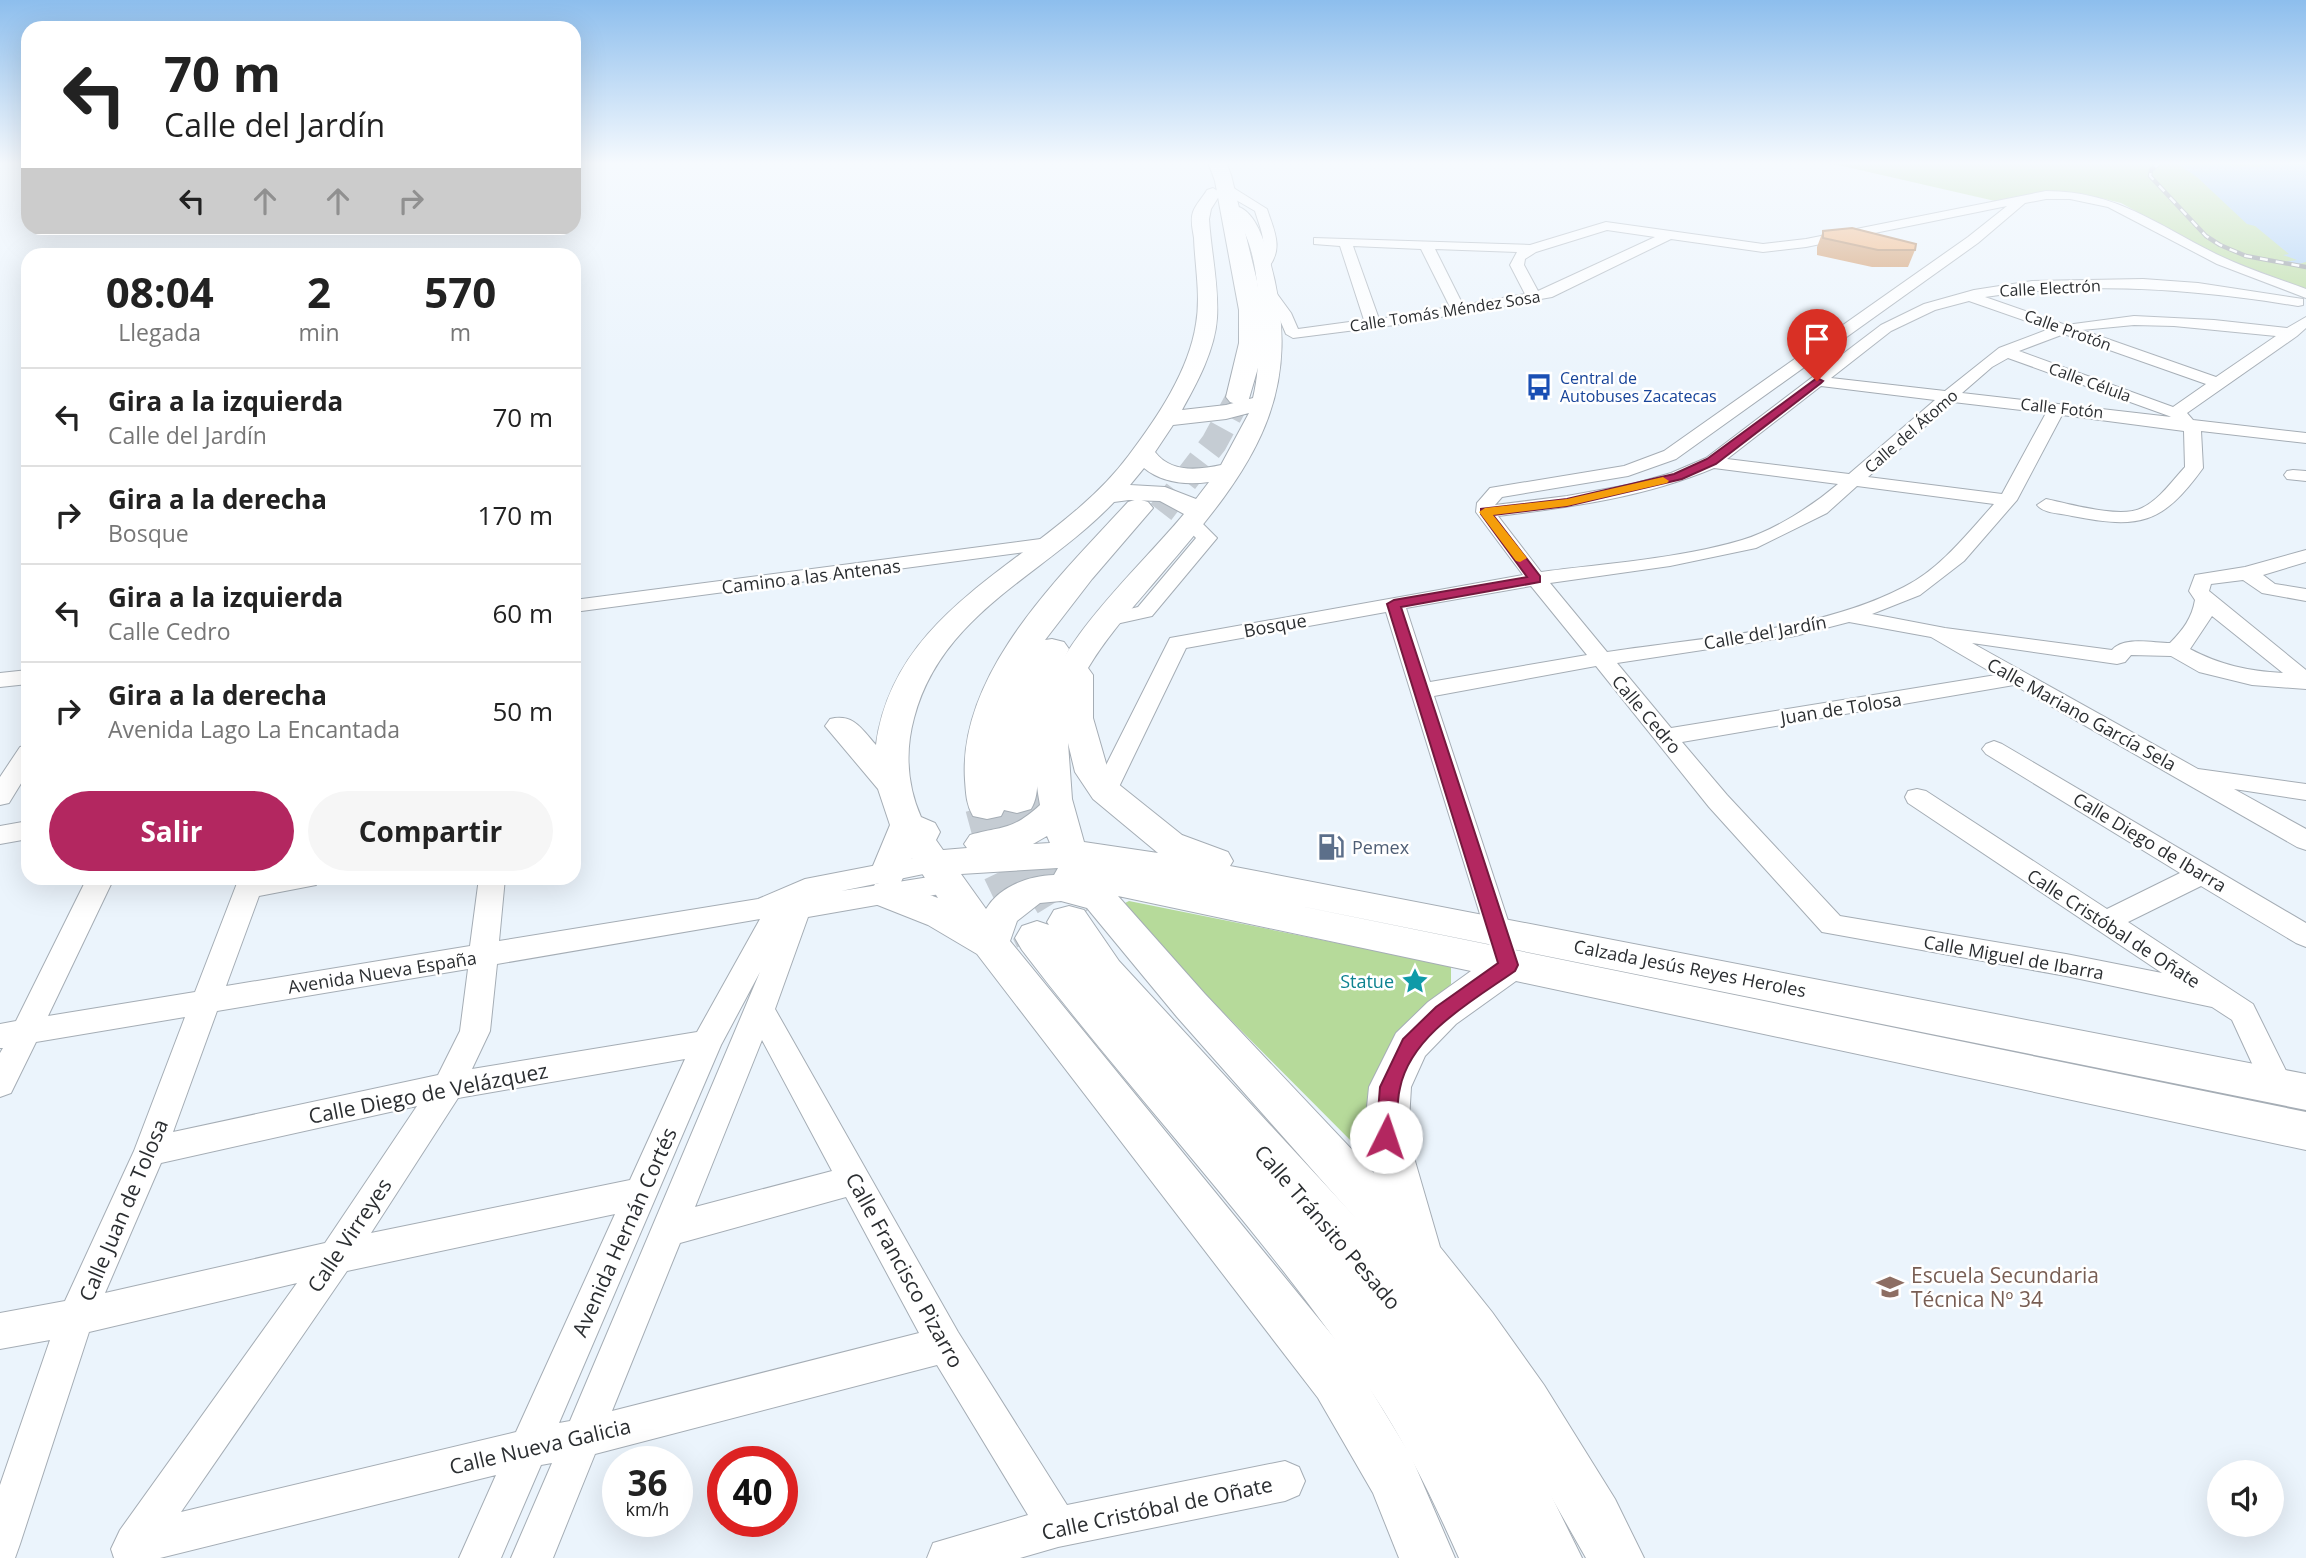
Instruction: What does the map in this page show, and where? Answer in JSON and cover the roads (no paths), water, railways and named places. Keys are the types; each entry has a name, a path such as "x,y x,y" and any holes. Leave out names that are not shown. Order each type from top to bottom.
{"main road":[{"path":"1225,235 1228,306"},
{"path":"1235,235 1244,262 1252,325 1248,364 1239,397"},
{"path":"1002,803 982,785 984,744 997,694 1049,611 1171,513"},
{"name":"Calle Tránsito Pesado","path":"1058,906 1075,987 1309,1264 1378,1352 1438,1445 1492,1558"},
{"name":"Calle Tránsito Pesado","path":"1058,906 1104,973 1384,1289 1443,1363 1494,1443 1550,1558"}],"street":[{"path":"1202,235 1207,326 1195,358 1162,426 1105,496 1000,581 942,633 917,670 897,713 891,752 892,783 898,807 907,825 941,874 1058,906 1183,997 1419,1259 1532,1409 1616,1558"},
{"path":"1171,513 1228,471 1259,416 1268,382 1270,316 1263,265 1251,235"},
{"path":"1534,297 1517,265 1519,257 1531,249 1577,235"},
{"path":"1669,235 1763,248 1840,235"},
{"name":"Calle Tomás Méndez Sosa","path":"1293,334 1373,324 1547,294 1669,235"},
{"path":"1485,512 1486,503 1496,492 1628,471 1670,455 1916,278 1959,235"},
{"path":"2171,235 2211,256 2306,294"},
{"path":"1319,241 1531,249"},
{"path":"1345,242 1373,324"},
{"path":"1426,245 1458,310"},
{"name":"Calle Protón","path":"1916,278 2220,384"},
{"name":"Calle Electrón","path":"1485,512 1567,502 1636,489 1677,477 1712,462 1885,328 1913,313 1969,295 2030,286 2122,285 2229,292 2306,303"},
{"path":"1266,290 1284,313 1293,334 1286,351 1270,360"},
{"path":"2046,505 2119,516 2141,516 2161,503 2194,468 2194,432 2182,418 2220,384 2306,321"},
{"name":"Calle del Átomo","path":"1536,579 1671,560 1749,544 1819,509 2004,351 2061,328 2121,322 2174,322 2292,333"},
{"name":"Calle Célula","path":"2004,351 2182,418"},
{"path":"1807,357 1837,366"},
{"name":"Calle Fotón","path":"1817,381 2057,408 2182,418 2306,438"},
{"path":"1162,426 1261,403"},
{"name":"Calle del Jardín","path":"1421,691 1601,659 1795,630 1848,616 1913,591 1957,557 2008,500 2057,408"},
{"path":"1162,426 1216,427 1240,436 1245,443"},
{"path":"1143,452 1156,467 1176,474 1200,476 1228,471"},
{"path":"1712,462 2008,500"},
{"path":"1105,496 1147,491 1185,502 1171,513 1107,620 1093,637 1068,678 1054,718 1052,761 1056,809 1062,832 1058,906 1392,1475 1427,1558"},
{"name":"Calle Cedro","path":"1485,512 1536,579 1753,842 1816,910"},
{"name":"Camino a las Antenas","path":"581,605 1048,544"},
{"path":"2204,589 2246,573 2306,556"},
{"path":"2246,573 2269,589 2306,595"},
{"name":"Bosque","path":"1104,791 1178,643 1536,579"},
{"path":"2176,650 2192,634 2204,614 2204,589"},
{"path":"2204,589 2306,681"},
{"path":"1394,604 1503,948 1410,1045 1390,1087 1386,1137 1419,1259"},
{"name":"Calle Mariano García Sela","path":"1848,616 1937,632 2306,842"},
{"path":"1937,632 2117,657 2125,648 2176,650 2207,667 2252,677 2306,681"},
{"path":"1079,660 1077,718 1092,772 1104,791 1170,844 1296,891"},
{"path":"0,680 21,678"},
{"name":"Juan de Tolosa","path":"1666,737 2017,678"},
{"path":"841,726 892,783"},
{"name":"Calle Diego de Ibarra","path":"1994,749 2306,936"},
{"path":"0,797 21,764"},
{"path":"2188,774 2306,792"},
{"name":"Calle Cristóbal de Oñate","path":"1917,797 2243,1012 2292,1089"},
{"path":"907,825 932,836 959,843 988,844 1016,838 1040,825 1056,809"},
{"path":"907,825 888,884 948,916 1058,906"},
{"path":"0,835 21,831"},
{"name":"Calzada Jesús Reyes Heroles","path":"1058,906 1111,857 1296,891 1503,948 2306,1131"},
{"path":"2104,922 2203,873"},
{"path":"941,874 1058,906"},
{"name":"Avenida Nueva España","path":"13,1034 485,956 941,874"},
{"path":"0,1084 13,1034 97,885"},
{"name":"Calle Juan de Tolosa","path":"0,1544 76,1317 150,1151 249,885"},
{"name":"Calle Virreyes","path":"129,1551 336,1257 448,1086 475,1031 491,885"},
{"name":"Avenida Hernán Cortés","path":"532,1558 760,1009 786,903"},
{"name":"Avenida Hernán Cortés","path":"480,1558 707,1043 786,903"},
{"name":"Calzada Jesús Reyes Heroles","path":"1058,906 1503,948 2292,1089"},
{"name":"Calle Miguel de Ibarra","path":"1816,910 1832,925 2066,965 2217,996"},
{"name":"Calle Francisco Pizarro","path":"760,1009 945,1345 1058,1527"},
{"name":"Calle Diego de Velázquez","path":"150,1151 448,1086 707,1043"},
{"path":"668,1230 855,1180"},
{"path":"0,1331 76,1317 336,1257 641,1193"},
{"name":"Calle Nueva Galicia","path":"129,1551 945,1345"},
{"name":"Calle Cristóbal de Oñate","path":"948,1558 1058,1527 1285,1481"}],"water":[{"path":"2266,235 2306,235 2306,262 2295,265 2285,262 2297,260 2283,255 2289,254"}],"tunnel":[{"path":"1161,512 1214,443 1239,397"},
{"path":"1017,800 1037,870 1069,922"},
{"path":"987,806 1004,869 1037,938"}],"railway":[{"path":"2205,235 2220,245 2246,256 2306,267"}],"place":[{"name":"Central de Autobuses Zacatecas","path":"1539,387"},
{"name":"Pemex","path":"1331,847"},
{"name":"Statue","path":"1415,981"},
{"name":"Escuela Secundaria Técnica Nº 34","path":"1890,1287"}]}
